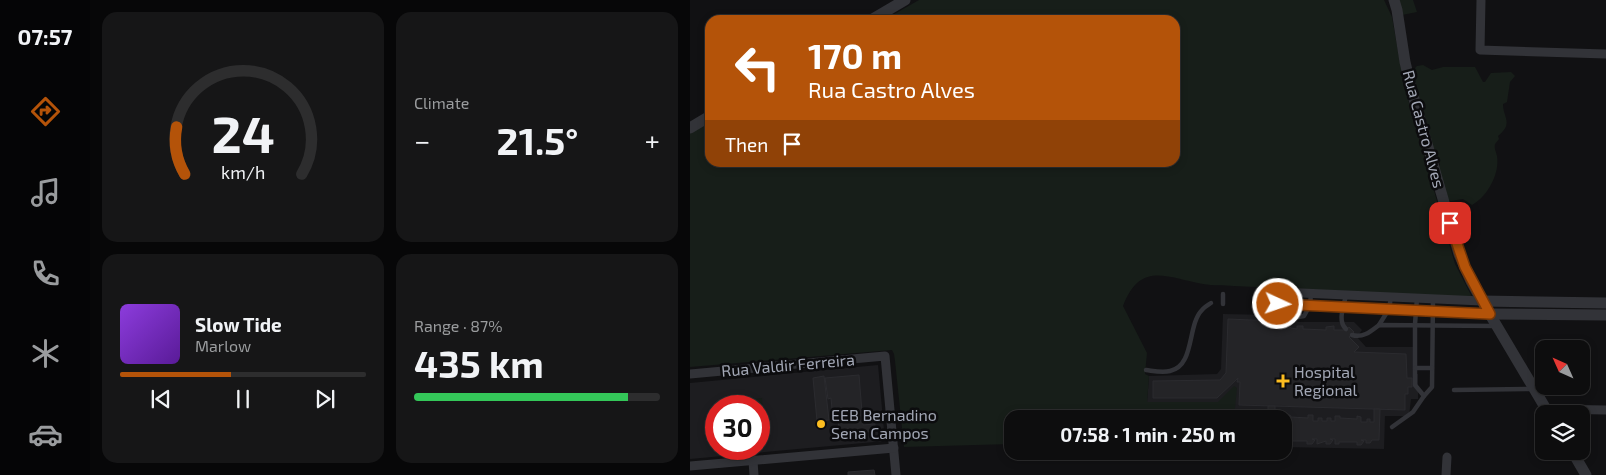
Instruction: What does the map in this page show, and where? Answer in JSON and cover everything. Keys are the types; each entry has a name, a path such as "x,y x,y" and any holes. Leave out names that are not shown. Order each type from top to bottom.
{"street":[{"path":"880,15 905,0"},
{"name":"Rua Castro Alves","path":"1394,0 1407,74 1447,214 1465,267 1482,301 1535,389"},
{"path":"1481,0 1480,50 1606,54"},
{"path":"690,128 705,119"},
{"path":"1606,303 1482,301 1279,292 1278,304 1490,314 1606,316"},
{"name":"Rua Valdir Ferreira","path":"690,374 885,356 894,448"},
{"path":"1590,410 1606,410"},
{"path":"690,466 894,448 896,475"},
{"path":"1446,457 1446,475"},
{"path":"1577,460 1586,475"},
{"path":"753,461 754,475"}],"lane":[{"path":"1259,291 1259,303"},
{"path":"1223,294 1224,304"},
{"path":"1287,319 1304,316 1310,305 1311,294"},
{"path":"1346,295 1341,320 1342,326 1346,329"},
{"path":"1352,335 1359,337 1378,325 1389,309 1391,297"},
{"path":"1417,298 1415,386 1424,396"},
{"path":"1392,427 1413,412 1432,386 1433,299"},
{"path":"1146,370 1172,371 1181,366 1186,356 1197,318 1201,310 1211,303"},
{"path":"1278,304 1280,314"},
{"path":"1378,325 1497,326"},
{"path":"1415,368 1432,368"},
{"path":"1454,390 1535,389"}],"shaded area":[{"path":"919,0 1384,0 1392,17 1404,85 1455,264 1472,297 1211,285 1166,276 1146,277 1137,283 1123,306 1147,353 1145,374 1149,376 1147,402 1218,402 1234,386 1237,388 1233,410 1004,410 1004,444 904,447 895,361 892,350 690,367 690,133 705,124 705,167 1180,167 1180,15 893,15"},
{"path":"1399,0 1413,0 1417,12 1402,15"},
{"path":"1423,65 1432,70 1443,67 1475,67 1483,82 1491,73 1511,72 1515,76 1510,82 1507,102 1503,104 1507,124 1498,136 1499,139 1495,144 1497,163 1494,177 1487,191 1472,205 1463,199 1448,200 1438,168 1440,164 1433,152 1412,71 1417,66"},
{"name":"Hospital Regional","path":"1279,308 1286,308 1298,322 1354,322 1362,330 1357,337 1366,347 1413,347 1413,374 1418,374 1418,399 1411,399 1409,416 1385,416 1384,449 1292,447 1292,410 1218,410 1218,402 1147,402 1149,376 1217,374 1221,369 1223,314 1271,315"},
{"name":"EEB Bernadino Sena Campos","path":"878,365 885,441 770,452 770,395 705,395 705,458 690,459 690,383"}],"building":[{"name":"Hospital Regional","path":"1283,310 1289,316 1285,321 1291,328 1297,329 1297,326 1303,326 1303,329 1326,330 1326,327 1334,326 1334,330 1345,330 1349,327 1354,332 1349,337 1359,347 1354,352 1406,354 1407,378 1412,378 1412,387 1408,387 1408,394 1405,394 1405,410 1239,405 1240,382 1237,382 1238,378 1217,398 1153,398 1153,381 1220,380 1226,373 1228,319 1274,321"},
{"path":"859,375 863,425 875,424 875,431 849,434 849,429 839,430 837,408 832,409 831,398 828,399 825,378"},
{"path":"824,376 829,420 817,421 813,378"},
{"path":"1268,406 1275,406 1275,410 1268,410"},
{"path":"1374,409 1380,409 1379,440 1372,440 1370,443 1366,443 1366,440 1361,440 1364,441 1361,445 1357,445 1357,442 1339,442 1339,444 1335,444 1335,439 1330,439 1333,440 1330,444 1326,444 1326,441 1317,444 1317,439 1312,439 1315,440 1312,444 1307,444 1307,441 1292,441 1292,417 1308,418 1308,415 1313,415 1313,421 1318,421 1318,418 1322,418 1322,421 1327,421 1327,418 1331,418 1331,421 1335,421 1335,416 1357,419 1357,416 1361,417 1361,422 1367,422 1367,419 1370,419 1370,422 1374,422"},
{"path":"874,470 875,475 848,475 848,472"}],"place":[{"name":"Hospital Regional","path":"1283,381"},
{"name":"EEB Bernadino Sena Campos","path":"821,424"}],"route":[{"path":"1278,304 1490,314 1471,281 1459,254 1450,223"}]}
